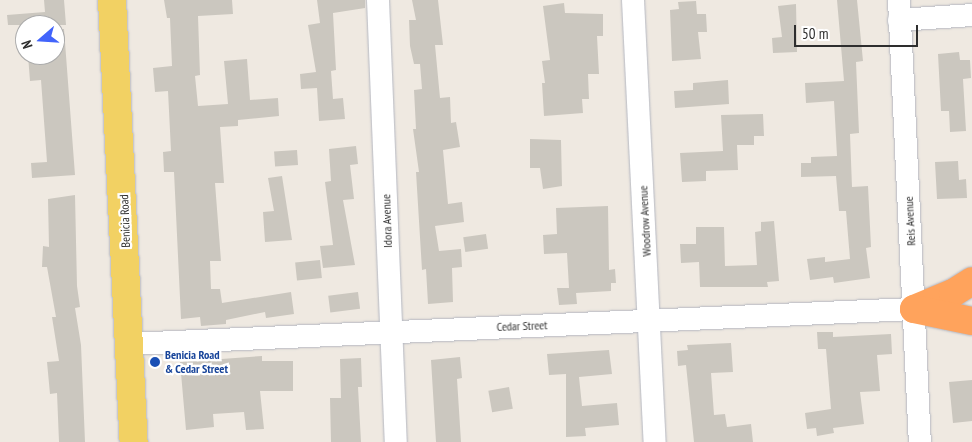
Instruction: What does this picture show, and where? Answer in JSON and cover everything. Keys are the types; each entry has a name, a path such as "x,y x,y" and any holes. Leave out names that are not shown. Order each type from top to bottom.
{"highway":[{"path":"914,309 953,293 972,281"},
{"path":"914,309 972,321"}],"main road":[{"name":"Benicia Road","path":"112,0 134,442"}],"street":[{"name":"Idora Avenue","path":"378,0 396,442"},
{"name":"Woodrow Avenue","path":"633,0 655,442"},
{"path":"899,10 972,15"},
{"name":"Reis Avenue","path":"899,10 920,442"},
{"name":"Cedar Street","path":"130,344 914,309"}],"building":[{"path":"44,0 64,0 66,25 65,15 15,15 15,25 8,25 7,15 45,12"},
{"path":"164,0 232,0 233,14 198,16 200,75 195,76 198,106 228,104 224,61 247,59 250,100 278,98 279,116 238,120 238,126 220,127 224,183 215,183 221,261 210,261 211,289 220,289 222,303 291,292 294,314 266,318 265,312 226,320 226,324 201,326 200,317 181,319 174,172 164,172 163,152 171,151 168,91 155,92 153,68 172,66 170,18 167,18"},
{"path":"317,0 365,0 365,8 333,13 336,70 331,71 333,99 343,98 345,119 319,121 317,88 301,89 300,74 316,72 308,25 320,23"},
{"path":"412,0 438,0 443,45 435,45 440,98 450,97 451,123 456,122 460,147 443,150 448,204 462,202 464,222 435,226 439,251 461,249 462,267 452,268 453,302 428,304 426,269 422,270 416,172 419,172 413,129 416,129 414,90 422,89 420,64 414,64 410,46 409,20 416,20"},
{"path":"837,0 857,0 863,61 856,62 859,133 850,134 852,187 868,186 871,247 866,248 870,278 834,283 833,277 810,280 807,259 825,257 825,262 850,259 846,211 839,211 836,176 801,177 801,163 811,163 811,157 837,156 834,101 806,103 805,83 844,81"},
{"path":"696,1 697,14 706,14 707,32 698,32 701,59 672,61 670,10 679,9 678,2"},
{"path":"564,3 565,13 603,14 603,36 597,36 599,74 588,74 589,99 582,99 583,113 544,116 542,83 545,83 542,61 550,60 543,6"},
{"path":"796,4 797,52 773,53 772,38 782,37 778,6"},
{"path":"65,42 75,175 32,178 31,163 47,162 41,80 30,81 29,65 65,65"},
{"path":"959,52 960,60 970,60 971,78 963,79 966,131 950,132 949,111 941,111 938,54"},
{"path":"728,80 729,104 675,108 674,91 693,90 693,83"},
{"path":"763,114 764,136 754,136 754,145 737,145 738,170 706,171 706,181 682,182 680,153 723,151 721,115"},
{"path":"530,139 561,140 562,186 543,189 540,168 530,168"},
{"path":"356,146 358,164 350,165 354,199 343,200 355,265 323,268 320,246 333,245 325,182 331,181 329,149"},
{"path":"297,150 298,165 275,167 274,152"},
{"path":"958,161 959,180 966,179 967,198 937,199 935,162"},
{"path":"282,176 292,240 265,242 263,212 274,211 268,178"},
{"path":"75,195 77,286 80,307 75,308 81,345 85,442 59,442 57,393 50,394 47,362 59,361 52,317 56,317 47,267 42,267 43,246 49,247 48,199"},
{"path":"608,206 609,270 615,269 616,283 611,283 611,291 576,293 577,304 559,305 557,288 569,288 567,253 544,254 543,235 557,234 556,208"},
{"path":"774,221 779,281 767,282 768,287 700,287 699,262 681,263 680,244 696,244 696,227 724,227 725,266 757,265 755,232 761,231 761,222"},
{"path":"486,234 488,249 465,252 463,237"},
{"path":"320,260 322,278 297,281 295,263"},
{"path":"358,292 360,309 330,313 328,296"},
{"path":"817,332 833,332 833,337 891,334 892,354 877,355 880,391 860,392 864,424 833,428 834,433 817,436 816,428 807,429 805,413 831,409 826,349 818,349"},
{"path":"731,343 733,372 711,373 714,415 725,414 727,427 751,424 753,442 694,442 686,365 678,366 677,351 688,350 687,345"},
{"path":"609,350 612,374 579,377 582,406 617,403 619,425 585,428 586,436 566,437 566,374 549,375 547,354"},
{"path":"262,356 262,361 293,361 293,391 260,391 264,429 246,430 244,412 213,414 214,427 186,430 180,362"},
{"path":"460,357 462,378 457,379 461,442 436,442 431,360"},
{"path":"361,358 362,387 358,387 361,442 331,442 330,398 341,398 340,359"},
{"path":"972,380 972,421 953,423 949,382"},
{"path":"509,387 513,409 492,412 488,391"}],"place":[{"name":"Benicia Road & Cedar Street","path":"155,362"}]}
